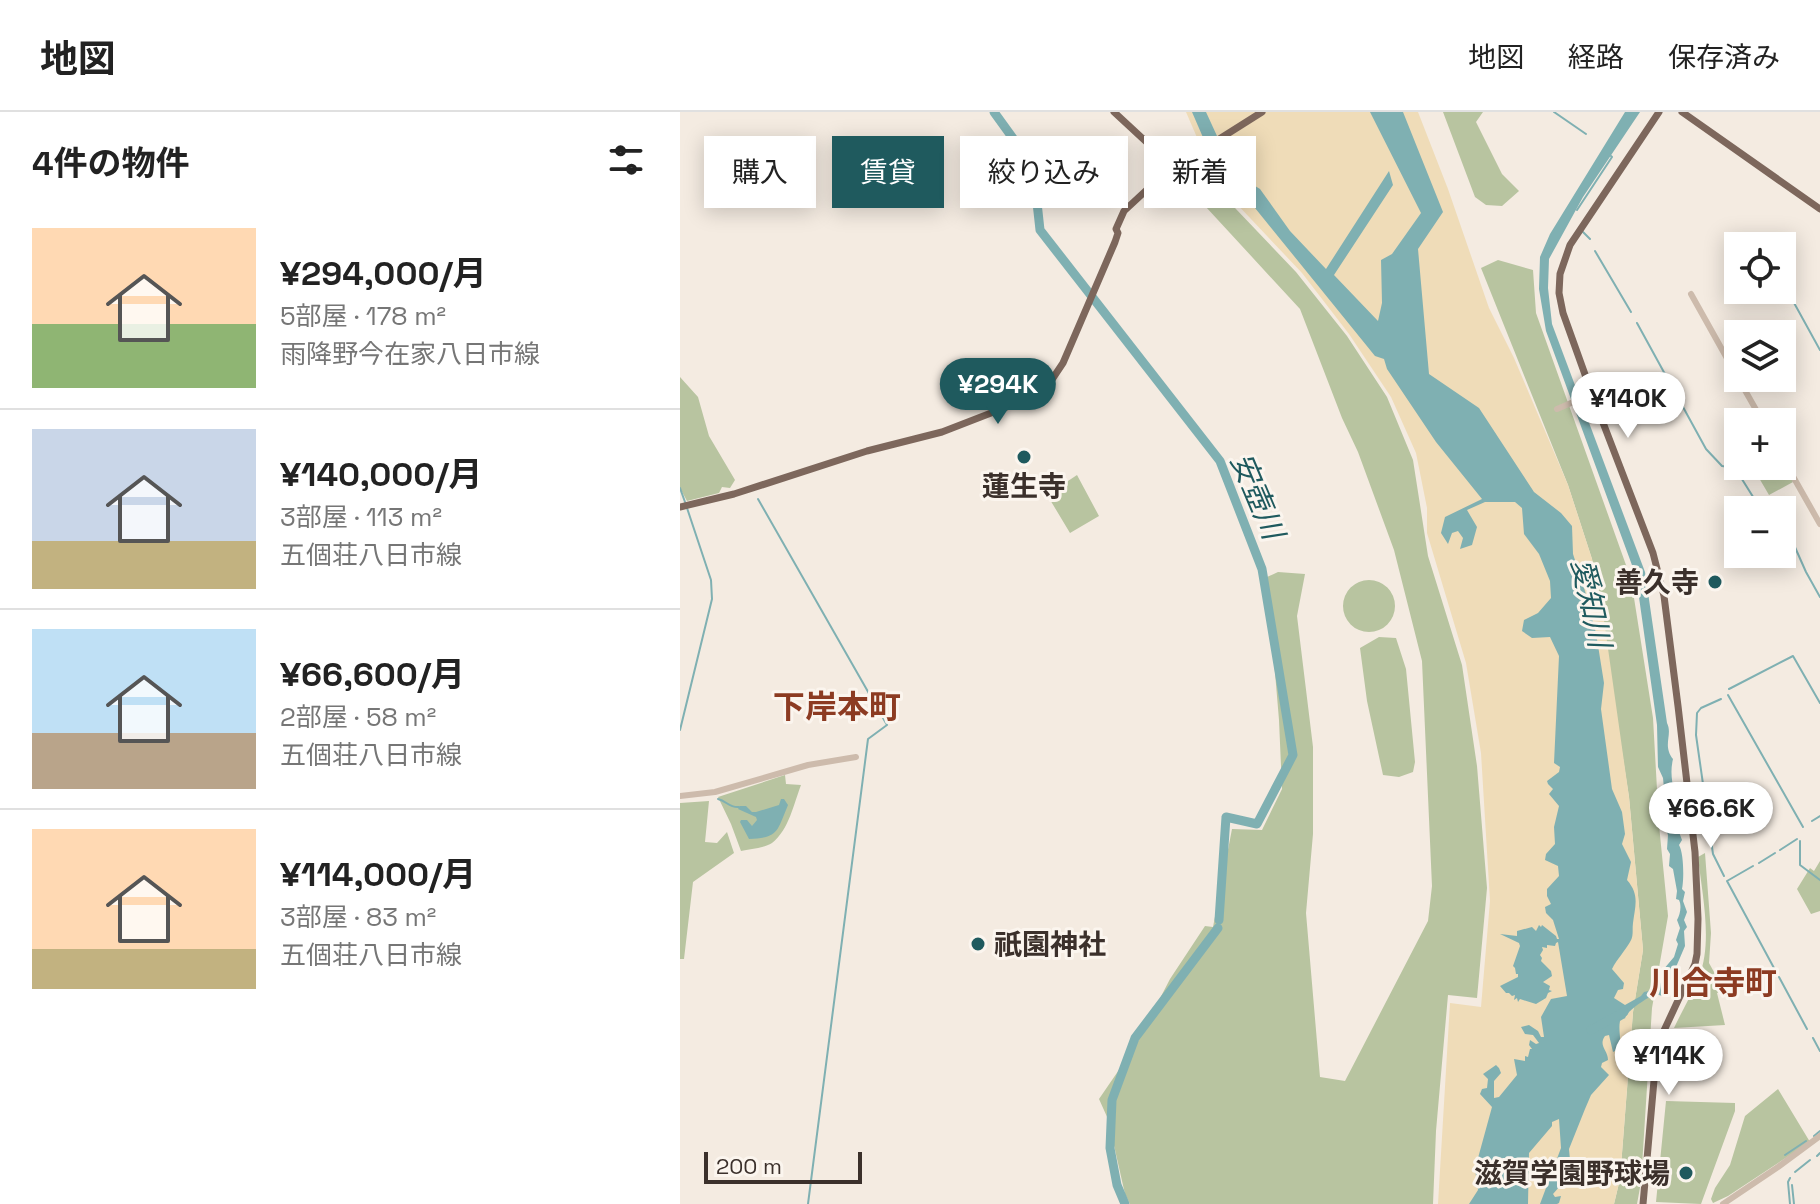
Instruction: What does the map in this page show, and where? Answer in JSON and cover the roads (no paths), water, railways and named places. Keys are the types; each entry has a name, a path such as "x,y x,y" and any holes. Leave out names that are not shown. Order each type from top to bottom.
{"main road":[{"path":"1114,112 1144,140"},
{"path":"1225,136 1262,112"},
{"path":"1643,1204 1656,1058 1661,1037 1691,975 1697,954 1695,852 1660,575 1613,446 1590,395 1559,293 1563,260 1577,231 1659,112"},
{"path":"1682,112 1820,209"},
{"path":"680,507 942,432 1040,392 1063,363 1115,242 1116,229 1124,211 1144,192"}],"street":[{"path":"1691,294 1724,353"},
{"path":"1560,408 1590,395"},
{"path":"1795,480 1820,524"},
{"path":"680,796 715,792 808,765 856,757"},
{"path":"1723,1204 1820,1136"}],"water":[{"path":"1192,112 1206,112 1217,136 1202,136"},
{"path":"1370,112 1403,112 1443,212 1418,249 1429,374 1479,408 1534,492 1572,526 1573,554 1596,633 1604,683 1601,709 1612,789 1622,812 1625,834 1622,844 1631,862 1627,880 1635,896 1632,937 1612,969 1624,983 1623,989 1618,990 1614,998 1625,1005 1654,989 1664,978 1666,974 1663,970 1674,957 1678,944 1680,905 1676,899 1673,869 1669,866 1663,778 1658,767 1657,725 1636,576 1546,331 1539,289 1540,257 1550,234 1625,112 1640,112 1583,197 1549,259 1548,288 1552,324 1645,572 1669,727 1668,749 1673,759 1672,776 1682,840 1679,845 1683,860 1683,901 1687,912 1684,920 1687,927 1684,931 1685,946 1664,995 1656,994 1645,1000 1620,1021 1619,1049 1613,1052 1609,1035 1603,1039 1608,1060 1601,1067 1609,1075 1591,1095 1585,1109 1569,1149 1573,1167 1553,1194 1555,1197 1561,1196 1557,1204 1540,1204 1561,1148 1559,1119 1552,1122 1529,1153 1528,1204 1469,1204 1478,1190 1475,1169 1492,1107 1480,1094 1482,1089 1487,1088 1488,1079 1483,1074 1496,1065 1499,1068 1501,1073 1494,1081 1494,1098 1499,1097 1517,1075 1514,1059 1525,1061 1525,1056 1528,1057 1532,1049 1530,1040 1539,1043 1533,1035 1525,1034 1521,1027 1529,1025 1544,1037 1541,1017 1551,999 1567,996 1558,942 1555,946 1542,947 1540,955 1552,976 1543,982 1552,991 1546,998 1536,1004 1520,999 1518,1002 1517,998 1514,1000 1515,995 1506,993 1500,986 1518,977 1513,966 1520,946 1500,934 1517,936 1517,931 1532,927 1536,931 1542,925 1559,939 1545,907 1551,904 1547,889 1559,876 1558,866 1545,860 1555,844 1554,827 1559,806 1549,794 1553,789 1547,781 1559,772 1560,767 1554,763 1559,656 1550,637 1532,638 1522,631 1524,620 1538,613 1551,598 1550,581 1539,554 1524,534 1522,508 1515,502 1485,502 1467,510 1477,527 1472,545 1460,549 1463,538 1458,531 1452,533 1448,544 1441,533 1445,517 1482,499 1436,442 1387,369 1384,359 1375,356 1255,208 1256,187 1290,231 1326,269 1389,171 1393,185 1334,275 1378,321 1382,303 1381,260 1392,254 1421,213"},
{"path":"781,799 788,805 776,831 766,837 749,839 740,822 747,820 752,826 757,820 738,809 740,806 756,812 779,805"}],"waterway":[{"name":"安壺川","path":"994,112 1033,166 1040,230 1220,461 1262,569 1293,755 1257,824 1226,817 1219,920"},
{"path":"1554,112 1586,134"},
{"path":"1577,210 1611,156"},
{"path":"1583,232 1590,239"},
{"path":"1595,251 1631,312"},
{"path":"1795,304 1820,350"},
{"path":"1637,323 1706,449 1722,466 1735,468 1752,496"},
{"path":"680,488 685,502"},
{"path":"758,499 887,725 868,739 808,1204"},
{"path":"680,730 712,599 711,580 687,508"},
{"path":"1796,550 1820,597"},
{"path":"1729,689 1793,656 1820,703"},
{"path":"1728,695 1803,827"},
{"path":"1721,699 1697,713 1696,735 1713,854 1724,876"},
{"path":"718,799 739,807"},
{"path":"1812,821 1820,816"},
{"path":"1780,850 1797,839"},
{"path":"1800,841 1800,865 1820,880"},
{"path":"1759,863 1775,853"},
{"path":"1753,866 1727,881 1774,968"},
{"name":"安壺川","path":"1125,1204 1117,1185 1110,1148 1112,1100 1135,1038 1218,928"},
{"path":"1779,977 1807,1029"},
{"path":"1591,1030 1624,1012"},
{"path":"1813,1038 1820,1051"},
{"path":"1814,1136 1820,1131"},
{"path":"1785,1155 1806,1141"},
{"path":"1817,1156 1820,1153"},
{"path":"1795,1172 1810,1160"},
{"path":"1790,1178 1790,1204"},
{"path":"1792,1185 1794,1204"}],"place":[{"name":"蓮生寺","path":"1024,457"},
{"name":"善久寺","path":"1715,582"},
{"name":"祇園神社","path":"978,944"},
{"name":"滋賀学園野球場","path":"1686,1173"}],"district":[{"name":"下岸本町","path":"837,707"},
{"name":"川合寺町","path":"1713,983"}],"water label":[{"name":"愛知川","path":"1591,603"}]}
